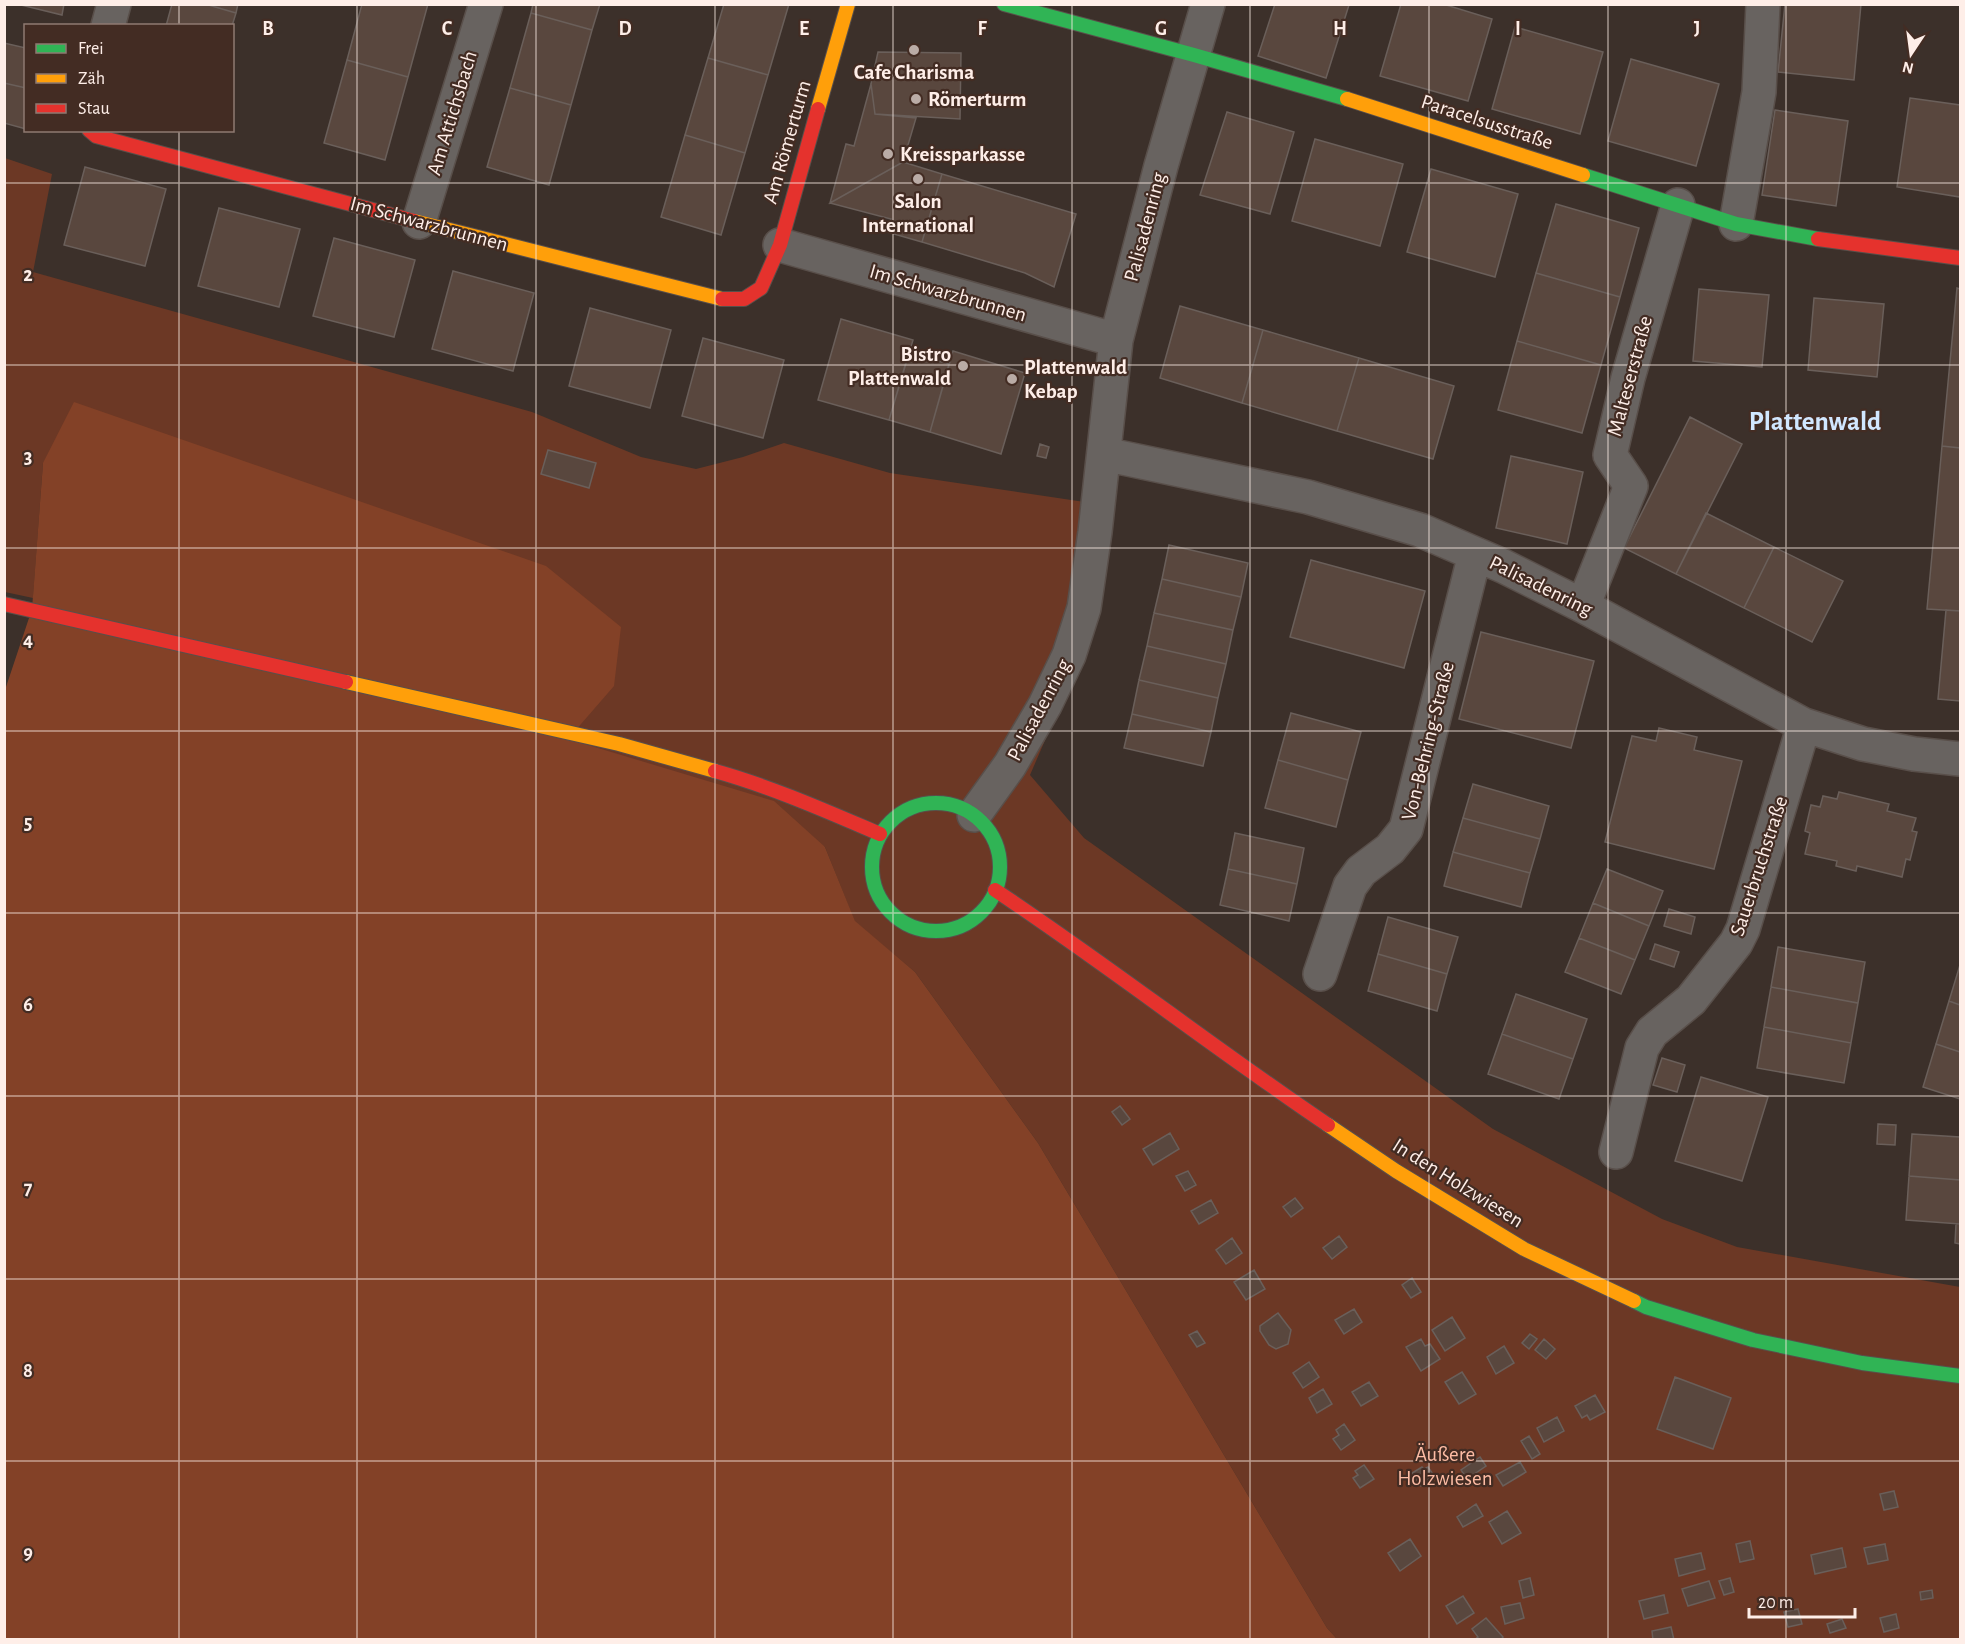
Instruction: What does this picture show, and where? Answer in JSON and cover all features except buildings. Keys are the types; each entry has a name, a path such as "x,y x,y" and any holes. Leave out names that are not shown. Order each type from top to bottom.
{"street":[{"path":"109,24 114,4"},
{"name":"Am Attichsbach","path":"419,222 486,4"},
{"name":"Am Römerturm","path":"761,288 780,245 848,4"},
{"name":"Paracelsusstraße","path":"1004,4 1327,93 1736,224 1812,238 1960,258"},
{"name":"Palisadenring","path":"974,815 1010,765 1045,705 1069,655 1083,608 1095,532 1116,340 1161,166 1208,4"},
{"path":"1736,224 1759,92 1762,4"},
{"name":"Im Schwarzbrunnen","path":"92,133 419,222 728,300 744,299 761,288"},
{"name":"Malteserstraße","path":"1583,606 1631,486 1610,455 1628,378 1678,205"},
{"name":"Im Schwarzbrunnen","path":"780,245 1116,340"},
{"name":"Palisadenring","path":"1104,454 1308,497 1420,530 1503,566 1583,606 1804,725 1863,744 1914,754 1960,759"},
{"name":"Von-Behring-Straße","path":"1320,974 1350,886 1361,871 1390,849 1406,829 1475,554"},
{"path":"4,604 619,744 742,779 815,806 880,834"},
{"name":"Sauerbruchstraße","path":"1616,1152 1642,1048 1652,1032 1691,1000 1736,943 1743,929 1804,725"},
{"path":"933,802 958,806 974,815 982,822 997,846 1001,869 991,900 978,915 965,924 947,930 923,930 901,921 885,907 873,882 872,855 880,834 892,819 911,807 933,802"},
{"name":"In den Holzwiesen","path":"995,890 1042,921 1266,1083 1386,1165 1524,1249 1646,1307 1753,1340 1862,1363 1960,1376"}],"green space":[{"name":"Äußere Holzwiesen","path":"5,158 52,174 33,272 532,412 641,457 696,469 743,457 784,443 890,473 1098,504 1033,725 1046,738 1030,775 1084,838 1493,1129 1662,1219 1737,1247 1960,1287 1960,1639 1337,1639 1327,1628 1038,1143 915,972 855,922 825,847 567,740 43,463 33,598 5,592"}],"shaded area":[{"path":"74,402 546,566 621,627 614,686 568,739 774,801 825,847 855,921 915,972 1038,1143 1327,1628 1337,1639 5,1640 5,690 32,609 43,463"}],"traffic: fast":[{"path":"1004,4 1347,99"},
{"path":"1583,175 1736,224 1818,239"},
{"path":"936,803 960,808 981,822 995,843 1000,867 995,891 981,912 960,926 936,931 912,926 891,912 877,891 872,867 877,843 891,822 912,808 936,803"},
{"path":"1634,1301 1646,1307 1753,1340 1862,1363 1960,1376"}],"traffic: slow":[{"path":"818,109 848,4"},
{"path":"1347,99 1583,175"},
{"path":"414,221 722,299"},
{"path":"346,682 619,744 715,771"},
{"path":"1328,1125 1396,1171 1524,1249 1634,1301"}],"traffic: jam":[{"path":"722,299 744,299 761,288 780,245 818,109"},
{"path":"91,132 96,136 414,221"},
{"path":"1818,239 1960,258"},
{"path":"4,604 346,682"},
{"path":"715,771 778,792 880,834"},
{"path":"995,890 1328,1125"}],"place":[{"name":"Cafe Charisma","path":"914,50"},
{"name":"Römerturm","path":"916,99"},
{"name":"Kreissparkasse","path":"888,154"},
{"name":"Salon International","path":"918,179"},
{"name":"Bistro Plattenwald","path":"963,366"},
{"name":"Plattenwald Kebap","path":"1012,379"}],"district":[{"name":"Plattenwald","path":"1815,421"}]}
